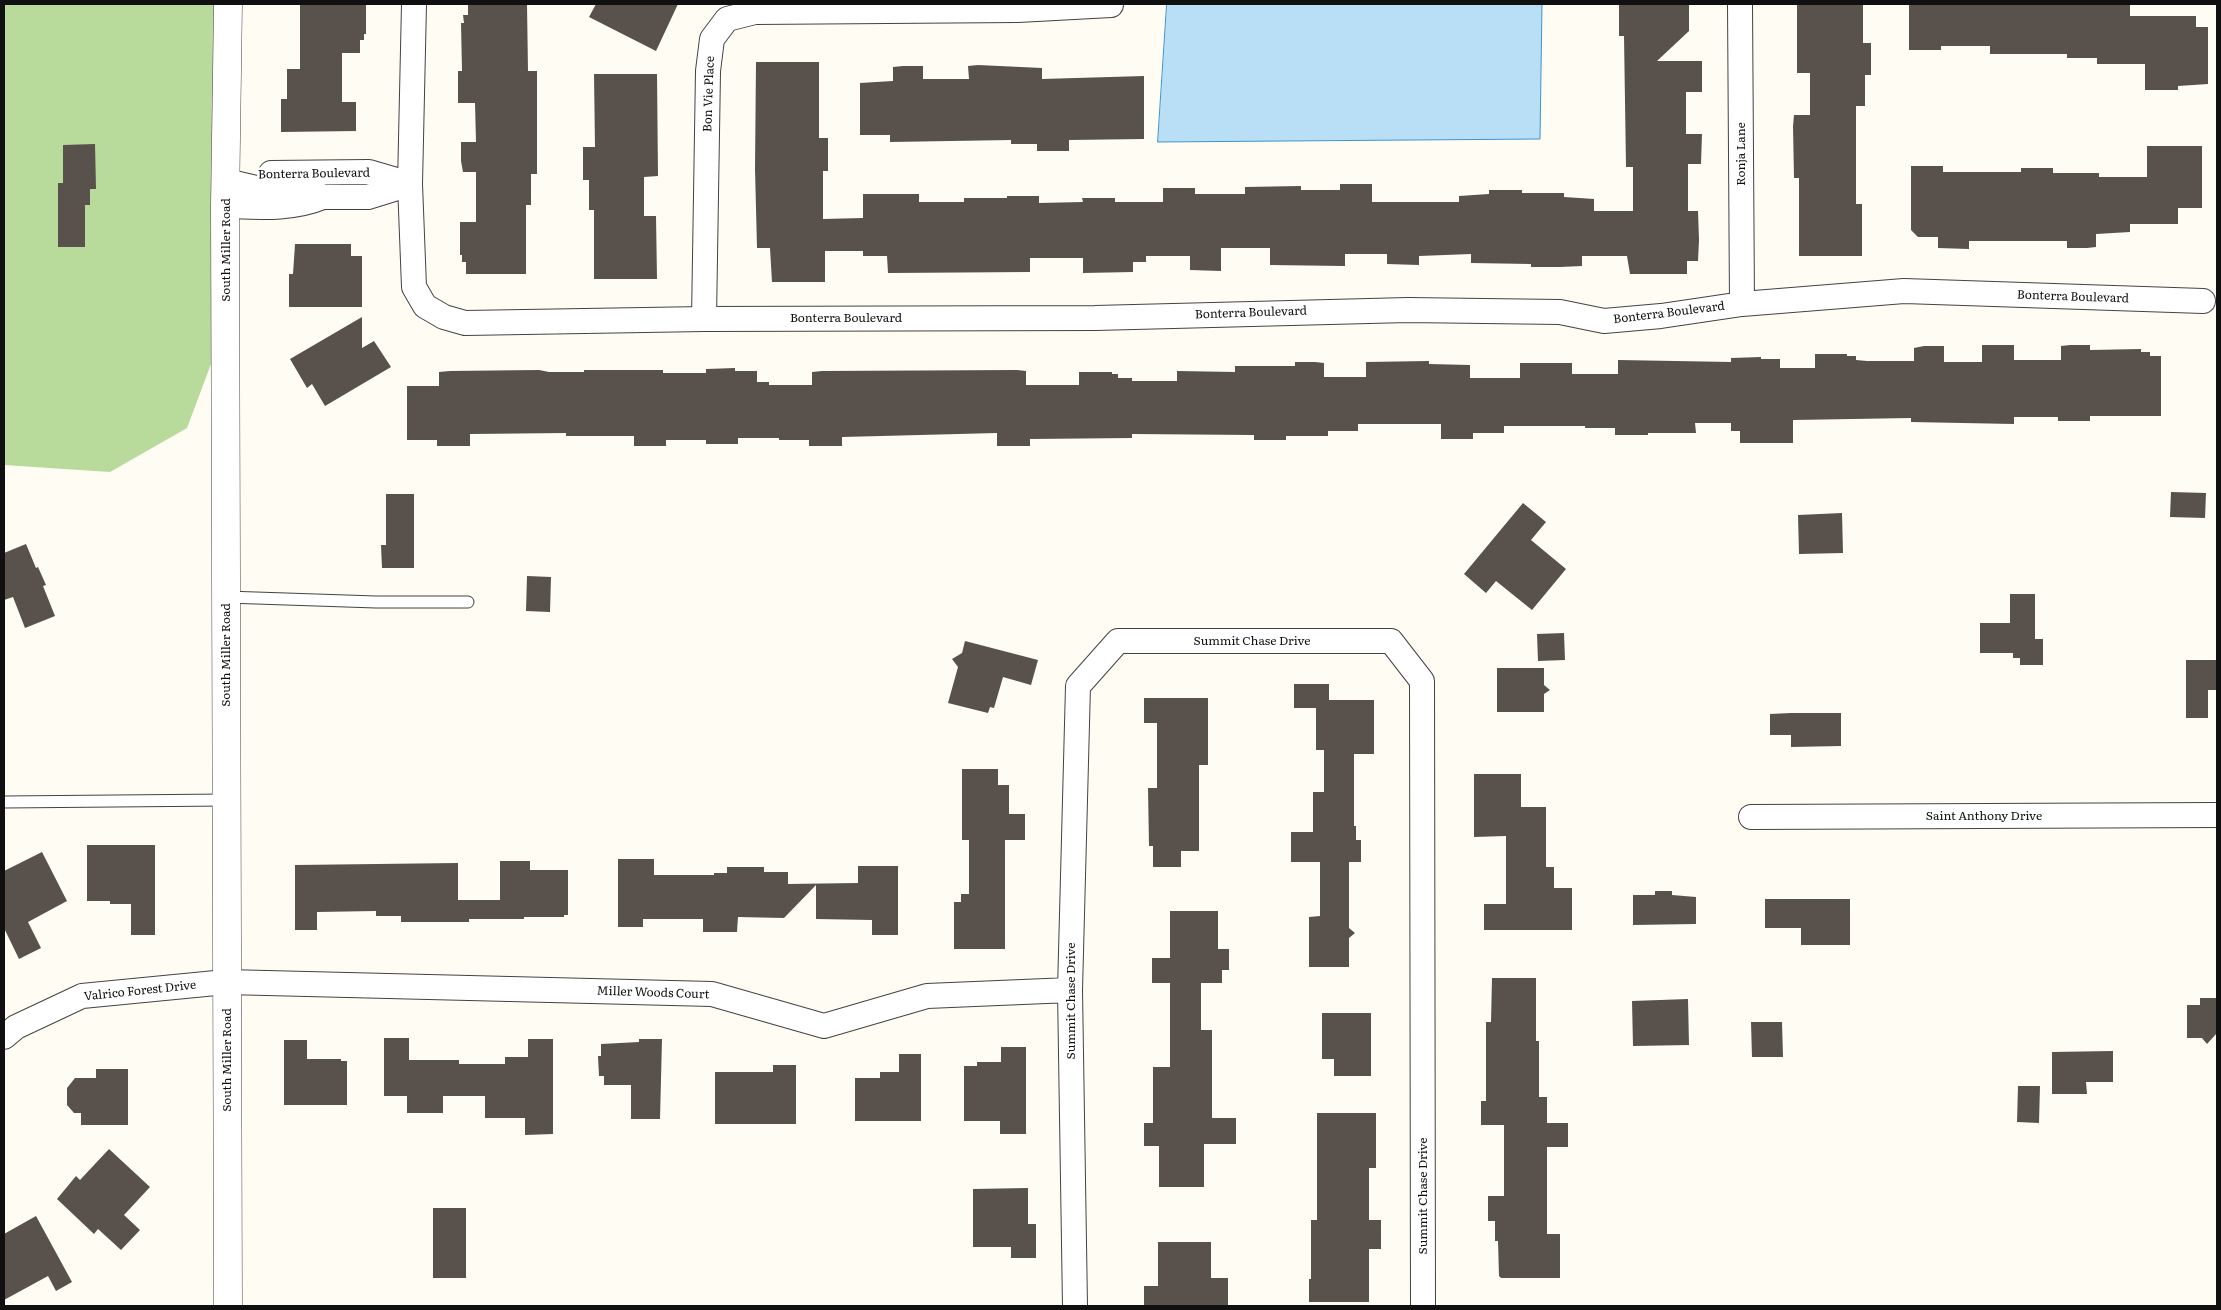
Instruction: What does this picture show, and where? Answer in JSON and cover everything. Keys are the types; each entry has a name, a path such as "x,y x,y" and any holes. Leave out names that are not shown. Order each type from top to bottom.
{"street":[{"name":"South Miller Road","path":"228,4 226,194 228,1306"},
{"name":"Bonterra Boulevard","path":"414,4 410,184 414,286 425,306 444,317 465,323 704,319 1095,318 1418,310 1560,312 1604,321 1662,316 1742,304 1904,291 2204,301"},
{"name":"Ronja Lane","path":"1740,4 1742,304"},
{"name":"Bon Vie Place","path":"704,319 708,71 712,39 728,19 755,12 1018,10 1111,5"},
{"name":"Bonterra Boulevard","path":"226,194 260,173 369,172 410,184"},
{"name":"Bonterra Boulevard","path":"226,194 256,188 303,189 323,197 368,197 410,184"},
{"name":"Summit Chase Drive","path":"1075,1306 1070,990 1078,686 1118,641 1391,641 1422,680 1423,1306"},
{"name":"Saint Anthony Drive","path":"1750,817 2217,815"},
{"name":"Miller Woods Court","path":"226,982 712,994 824,1026 927,996 1070,990"},
{"name":"Valrico Forest Drive","path":"4,1037 16,1027 82,996 226,982"}],"lane":[{"path":"226,597 420,603 468,602"},
{"path":"4,802 226,800"}],"green space":[{"path":"4,4 216,4 212,171 214,182 214,356 187,428 110,472 4,465"}],"water":[{"path":"1167,4 1542,4 1540,139 1158,142"}],"building":[{"path":"300,4 366,4 366,34 364,34 364,40 360,40 360,53 342,53 342,102 356,102 356,131 281,132 281,99 287,99 287,69 300,69"},
{"path":"468,4 527,4 528,71 537,71 537,174 531,174 531,205 526,205 526,274 466,274 466,262 462,262 462,255 460,255 460,222 476,222 476,172 463,172 461,161 461,142 476,142 475,103 458,103 458,71 462,71 461,23 464,23 463,15 468,15"},
{"path":"596,4 678,4 656,51 589,17"},
{"path":"1619,4 1689,4 1689,31 1657,61 1702,61 1702,92 1686,92 1686,134 1702,134 1701,164 1688,164 1688,211 1698,211 1699,240 1698,261 1687,261 1687,274 1630,274 1627,256 1582,256 1582,266 1560,267 1531,267 1531,264 1471,263 1471,254 1419,256 1419,265 1387,264 1387,254 1345,254 1345,266 1270,265 1270,248 1221,248 1221,271 1190,270 1190,256 1146,256 1146,262 1133,262 1133,272 1083,273 1083,258 1030,258 1030,272 888,273 887,256 863,256 863,251 825,251 825,282 772,282 770,248 757,248 755,169 756,62 819,62 819,138 828,138 828,171 823,171 823,219 863,218 863,194 919,194 919,202 964,202 964,198 1039,196 1039,203 1083,202 1082,198 1115,198 1115,202 1163,202 1163,188 1195,188 1195,194 1245,194 1245,187 1301,186 1301,190 1340,190 1340,184 1372,184 1372,202 1459,202 1459,196 1489,194 1489,190 1522,190 1522,193 1564,193 1564,197 1594,199 1594,211 1633,211 1633,167 1626,167 1624,36 1619,36"},
{"path":"1797,4 1863,4 1863,43 1871,43 1871,75 1865,75 1865,106 1856,106 1856,204 1862,204 1862,256 1799,256 1799,178 1794,178 1793,126 1794,115 1810,115 1810,73 1797,73"},
{"path":"1909,4 2130,4 2130,16 2196,16 2196,27 2208,27 2208,84 2178,86 2178,90 2145,90 2145,64 2097,64 2097,58 2067,58 2067,54 1990,54 1990,46 1941,46 1941,50 1909,50"},
{"path":"903,66 923,66 923,79 969,79 968,66 1042,68 1042,79 1144,76 1144,139 1069,140 1069,151 1037,151 1037,144 1011,144 1011,140 890,142 890,135 860,135 860,83 893,81 893,67"},
{"path":"594,74 657,74 658,176 644,177 644,216 656,216 657,279 594,279 594,210 589,210 589,180 583,180 583,147 595,147"},
{"path":"95,144 96,189 90,189 90,205 85,205 85,247 58,247 58,183 63,183 63,145"},
{"path":"2147,146 2202,146 2202,208 2178,208 2178,224 2130,224 2130,232 2096,234 2096,247 2087,248 2067,248 2067,241 1969,241 1969,249 1938,248 1938,237 1918,237 1911,230 1911,166 1943,166 1943,172 2021,172 2021,168 2053,168 2053,173 2099,173 2099,177 2147,177"},
{"path":"295,244 351,244 351,256 362,256 362,307 289,307 289,274 293,274"},
{"path":"362,317 362,348 374,341 391,367 325,406 312,384 307,388 290,359"},
{"path":"1982,345 2014,345 2014,360 2061,360 2061,346 2070,345 2090,345 2090,350 2141,349 2141,352 2150,352 2150,356 2161,356 2161,416 2090,416 2090,421 2058,421 2058,417 2014,417 2014,424 1911,422 1911,418 1793,420 1793,443 1740,443 1740,431 1731,431 1731,423 1695,423 1696,433 1648,433 1648,435 1615,435 1615,428 1585,428 1585,426 1504,426 1504,433 1473,433 1473,439 1441,439 1441,424 1358,424 1358,431 1328,431 1328,436 1286,436 1286,440 1254,440 1254,435 1132,434 1132,438 1030,439 1030,446 997,446 997,433 842,437 842,446 809,446 809,440 738,438 738,444 706,444 706,440 666,440 666,446 634,446 634,436 566,436 566,433 470,434 470,446 437,446 437,440 407,440 407,386 439,386 439,372 450,371 539,370 549,372 584,372 584,370 663,370 663,373 706,373 706,369 735,368 735,371 757,371 757,382 769,382 769,385 812,385 812,372 822,371 1017,370 1026,371 1026,385 1079,385 1079,372 1112,372 1112,374 1118,374 1118,378 1132,378 1132,381 1177,381 1177,371 1235,372 1235,366 1295,366 1295,362 1315,362 1324,363 1324,377 1366,377 1366,362 1429,361 1429,364 1470,365 1470,378 1520,378 1520,363 1572,363 1572,374 1618,374 1618,360 1731,362 1731,358 1761,357 1761,359 1780,359 1780,368 1815,368 1815,354 1847,354 1847,356 1856,356 1856,360 1867,361 1914,361 1914,348 1924,346 1944,346 1944,362 1982,362"},
{"path":"2171,492 2206,493 2205,518 2170,517"},
{"path":"386,494 414,494 414,568 382,568 381,545 386,545"},
{"path":"1523,503 1546,522 1531,540 1566,569 1532,610 1496,581 1486,593 1464,574"},
{"path":"1842,513 1843,553 1799,554 1798,515"},
{"path":"26,544 36,568 38,567 46,585 43,586 55,616 25,628 13,597 4,600 4,553"},
{"path":"527,576 551,577 550,612 526,611"},
{"path":"2010,594 2035,594 2035,639 2043,639 2043,665 2020,665 2020,658 2013,658 2013,653 1980,653 1980,623 2010,623"},
{"path":"1564,633 1565,660 1538,661 1537,634"},
{"path":"965,641 1038,660 1031,685 1003,677 994,708 990,707 988,713 948,703 958,667 952,659 962,653"},
{"path":"2186,660 2217,660 2217,690 2208,690 2208,718 2186,718"},
{"path":"1497,668 1544,668 1544,685 1550,690 1544,694 1544,712 1497,712"},
{"path":"1294,684 1329,684 1329,700 1374,700 1374,754 1354,754 1354,826 1356,826 1356,840 1361,840 1361,862 1349,862 1349,928 1355,933 1349,938 1349,967 1309,967 1309,917 1320,916 1320,862 1291,862 1291,832 1313,832 1313,792 1324,792 1324,750 1316,750 1316,708 1294,708"},
{"path":"1144,698 1208,698 1208,765 1199,765 1199,851 1181,851 1181,867 1153,867 1153,846 1149,846 1148,788 1157,788 1157,723 1144,723"},
{"path":"1841,713 1841,746 1791,747 1791,735 1770,735 1770,714"},
{"path":"962,769 998,769 998,785 1009,785 1009,814 1025,814 1025,840 1005,840 1005,949 954,949 954,902 961,902 961,894 969,894 969,840 962,840"},
{"path":"1474,774 1521,774 1521,807 1546,807 1546,867 1554,867 1554,888 1572,888 1572,930 1484,930 1484,904 1506,904 1506,836 1474,837"},
{"path":"87,845 155,845 155,935 131,935 131,904 110,904 110,901 87,901"},
{"path":"42,852 67,901 28,922 41,948 19,959 4,928 4,871"},
{"path":"618,859 654,859 654,875 714,875 714,873 727,873 727,867 764,867 764,872 788,872 788,884 858,883 858,866 898,866 898,935 872,935 872,920 816,919 816,885 784,918 738,917 737,932 703,932 703,919 643,919 643,927 618,927"},
{"path":"500,861 530,861 530,870 568,870 568,915 564,915 564,917 524,917 524,919 469,919 469,922 401,922 401,916 376,916 376,911 317,912 317,930 295,930 295,865 458,863 458,900 500,900"},
{"path":"1655,891 1672,891 1672,895 1696,897 1696,924 1633,925 1633,895 1655,895"},
{"path":"1765,899 1850,899 1850,945 1801,945 1801,928 1765,928"},
{"path":"1170,911 1218,911 1218,949 1229,949 1229,970 1222,970 1222,983 1201,983 1201,1030 1212,1030 1212,1118 1236,1118 1236,1144 1204,1144 1204,1187 1159,1187 1159,1146 1144,1146 1144,1123 1153,1123 1153,1067 1170,1067 1170,983 1152,983 1152,958 1170,958"},
{"path":"1492,978 1536,978 1536,1041 1539,1041 1539,1097 1547,1097 1547,1123 1568,1123 1568,1147 1547,1147 1547,1234 1560,1234 1560,1278 1501,1278 1499,1276 1498,1241 1495,1241 1495,1221 1488,1221 1488,1196 1504,1196 1504,1125 1481,1125 1481,1101 1486,1101 1486,1022 1491,1022"},
{"path":"2200,998 2217,998 2217,1033 2207,1044 2202,1038 2187,1038 2187,1005 2200,1005"},
{"path":"1688,999 1689,1045 1633,1046 1632,1001"},
{"path":"1322,1013 1371,1013 1371,1076 1334,1076 1334,1059 1322,1059"},
{"path":"1751,1022 1782,1022 1783,1057 1752,1057"},
{"path":"384,1038 409,1038 409,1060 459,1060 459,1064 505,1064 505,1057 528,1057 528,1039 553,1039 553,1134 525,1135 525,1118 485,1118 485,1096 443,1096 443,1113 407,1113 407,1096 384,1096"},
{"path":"639,1039 662,1039 660,1119 631,1119 631,1085 604,1085 604,1076 599,1076 598,1056 601,1056 601,1044 639,1042"},
{"path":"284,1040 307,1040 307,1059 341,1059 341,1061 347,1061 347,1105 284,1105"},
{"path":"1001,1047 1026,1047 1026,1134 1000,1134 1000,1121 964,1121 964,1066 977,1066 977,1062 1001,1062"},
{"path":"2113,1051 2113,1082 2086,1082 2087,1094 2052,1094 2052,1052"},
{"path":"899,1054 921,1054 921,1121 855,1121 855,1078 880,1078 880,1072 899,1072"},
{"path":"773,1065 796,1065 796,1124 715,1124 715,1072 773,1072"},
{"path":"96,1069 128,1069 128,1125 81,1125 81,1113 74,1113 67,1105 67,1088 75,1078 96,1078"},
{"path":"2018,1086 2040,1086 2039,1123 2017,1122"},
{"path":"1317,1113 1376,1113 1376,1168 1369,1168 1369,1220 1381,1220 1381,1249 1369,1249 1369,1302 1309,1302 1311,1220 1317,1220"},
{"path":"109,1149 150,1187 124,1215 140,1230 121,1250 98,1229 94,1234 57,1199 76,1176 80,1180"},
{"path":"1028,1188 1028,1224 1036,1224 1036,1258 1011,1258 1011,1247 973,1247 973,1189"},
{"path":"433,1208 466,1208 466,1278 433,1278"},
{"path":"36,1216 72,1282 56,1291 48,1276 4,1300 4,1234"},
{"path":"1158,1242 1211,1242 1211,1278 1228,1278 1228,1306 1144,1306 1144,1286 1158,1286"}]}
